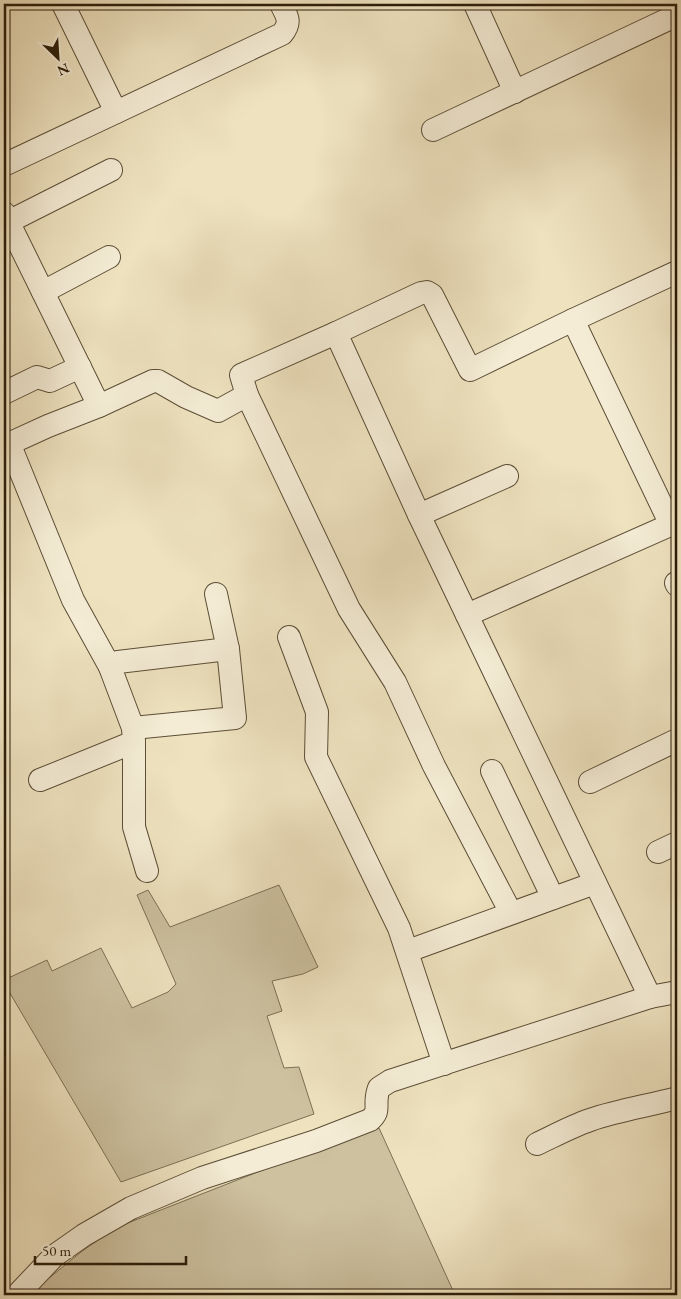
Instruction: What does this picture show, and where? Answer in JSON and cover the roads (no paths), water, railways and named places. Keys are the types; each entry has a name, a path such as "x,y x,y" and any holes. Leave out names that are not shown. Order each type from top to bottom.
{"street":[{"path":"64,4 116,112"},
{"path":"4,166 282,34 287,28 288,20 281,4"},
{"path":"475,4 515,92"},
{"path":"433,130 677,15"},
{"path":"99,406 6,217 112,170"},
{"path":"43,292 109,257"},
{"path":"511,913 434,766 395,682 349,609 247,395 241,375 421,293 427,292 432,295 470,370 677,272"},
{"path":"467,614 674,523 573,320"},
{"path":"336,332 419,515 650,997"},
{"path":"4,393 37,378 50,381 80,367"},
{"path":"148,871 134,827 133,735 110,668 73,600 6,445 153,381 158,381 218,412 247,395"},
{"path":"419,515 507,476"},
{"path":"40,780 133,735 235,718 228,649 216,594"},
{"path":"289,637 317,712 316,756 400,928 444,1064"},
{"path":"110,668 118,662 228,649"},
{"path":"590,782 677,740"},
{"path":"492,771 553,898"},
{"path":"408,951 595,883"},
{"path":"17,1295 54,1256 84,1235 131,1208 202,1178 316,1141 370,1120 376,1115 379,1088 384,1084 650,997 677,992"},
{"path":"537,1144 589,1120 677,1098"}]}
